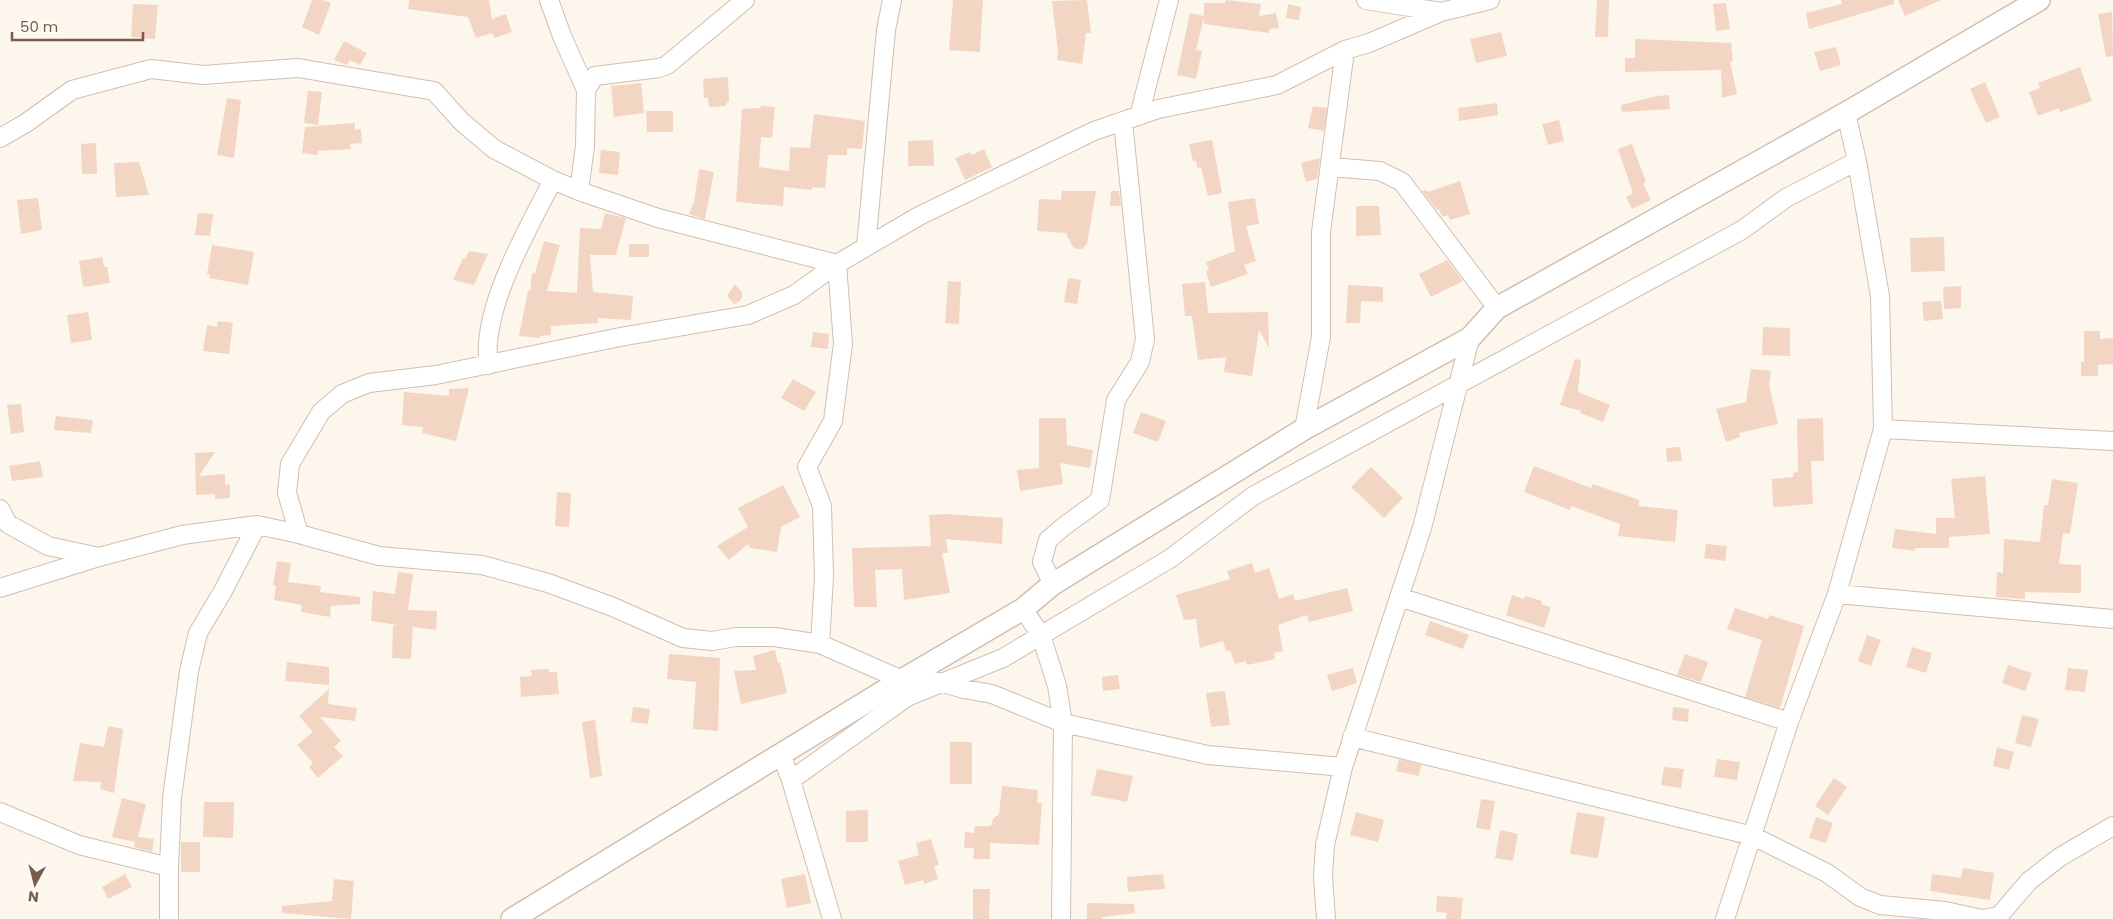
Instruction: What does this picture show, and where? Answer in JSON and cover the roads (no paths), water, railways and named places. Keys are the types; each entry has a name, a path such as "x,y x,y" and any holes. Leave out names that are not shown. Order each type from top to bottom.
{"street":[{"path":"549,0 562,36 586,90 585,146 579,190"},
{"path":"586,90 595,76 659,68 667,64 745,0"},
{"path":"866,247 886,30 892,0"},
{"path":"1139,116 1168,0"},
{"path":"1366,0 1441,12"},
{"path":"299,534 287,493 290,464 321,412 342,394 369,383 436,375 620,336 748,314 794,294 837,264 919,216 1094,131 1158,110 1277,85 1345,50 1369,43 1441,12 1490,0"},
{"path":"512,919 902,680 1023,609 1053,584 1304,429 1470,338 1497,308 1846,113 2039,0"},
{"path":"1304,429 1320,337 1322,232 1345,50"},
{"path":"0,138 26,124 72,90 152,69 203,75 298,68 434,91 462,122 494,149 553,180 658,218 837,264"},
{"path":"1725,919 1789,722 1837,594 1883,429 1880,296 1857,161 1846,113"},
{"path":"1053,584 1042,562 1048,540 1062,527 1100,500 1116,400 1140,362 1145,340 1123,121"},
{"path":"791,780 907,697 1003,658 1172,558 1253,496 1742,230 1786,198 1857,161"},
{"path":"1331,167 1380,170 1402,182 1497,308"},
{"path":"490,365 488,338 495,308 524,236 553,180"},
{"path":"820,644 824,577 822,506 807,467 833,421 843,344 837,264"},
{"path":"1326,919 1323,876 1325,844 1343,767 1422,528 1470,338"},
{"path":"1883,429 2113,441"},
{"path":"0,509 8,524 48,546 99,558"},
{"path":"169,919 172,798 189,671 198,633 223,591 257,525"},
{"path":"0,588 182,535 257,525 299,534 379,556 482,565 548,583 613,607 683,638 712,641 775,637 820,644 902,680 940,682 964,690 992,694 1064,723 1208,755 1343,767"},
{"path":"1837,594 2113,619"},
{"path":"1399,597 1789,722"},
{"path":"1023,609 1041,634 1057,686 1064,723 1061,919"},
{"path":"1352,737 1753,836 1828,874 1860,897 1880,905 1945,911 1982,919 1999,916 2029,881 2060,857 2113,826"},
{"path":"781,754 791,780 832,919"},
{"path":"0,812 79,845 169,867"}]}
